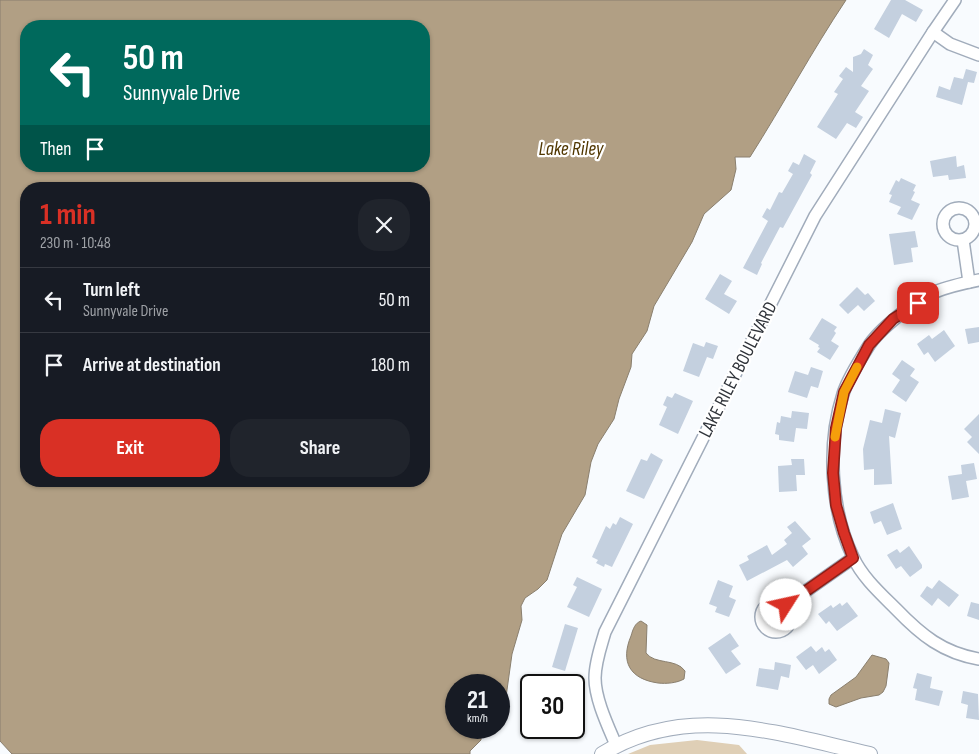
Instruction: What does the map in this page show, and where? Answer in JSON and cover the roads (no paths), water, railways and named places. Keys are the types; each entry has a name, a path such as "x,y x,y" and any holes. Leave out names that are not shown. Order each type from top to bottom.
{"street":[{"name":"LAKE RILEY BOULEVARD","path":"616,745 601,708 595,679 597,661 605,632 815,216 955,0"},
{"path":"933,32 950,44 979,55"},
{"path":"963,240 974,281 934,292 893,319 869,345 844,392 836,428 833,473 836,505 844,533 853,558 868,578 900,613 939,646 963,656 979,659"},
{"path":"786,605 853,558"},
{"path":"602,754 616,745 637,736 677,727 714,724 749,728 870,754"}],"water":[{"name":"Lake Riley","path":"0,0 846,0 750,157 735,157 736,169 731,190 704,214 692,242 654,306 647,331 632,354 631,367 614,419 598,444 591,462 585,495 562,534 547,580 525,598 521,606 522,620 512,654 509,674 445,674 445,739 481,739 470,751 470,754 12,754 0,741"},
{"path":"641,621 647,625 646,653 655,659 681,667 685,671 684,679 671,683 648,681 640,678 630,668 627,661 628,645 634,627"},
{"path":"872,655 886,659 889,663 886,686 883,692 879,695 861,698 836,707 829,704 831,695 856,677"}]}
